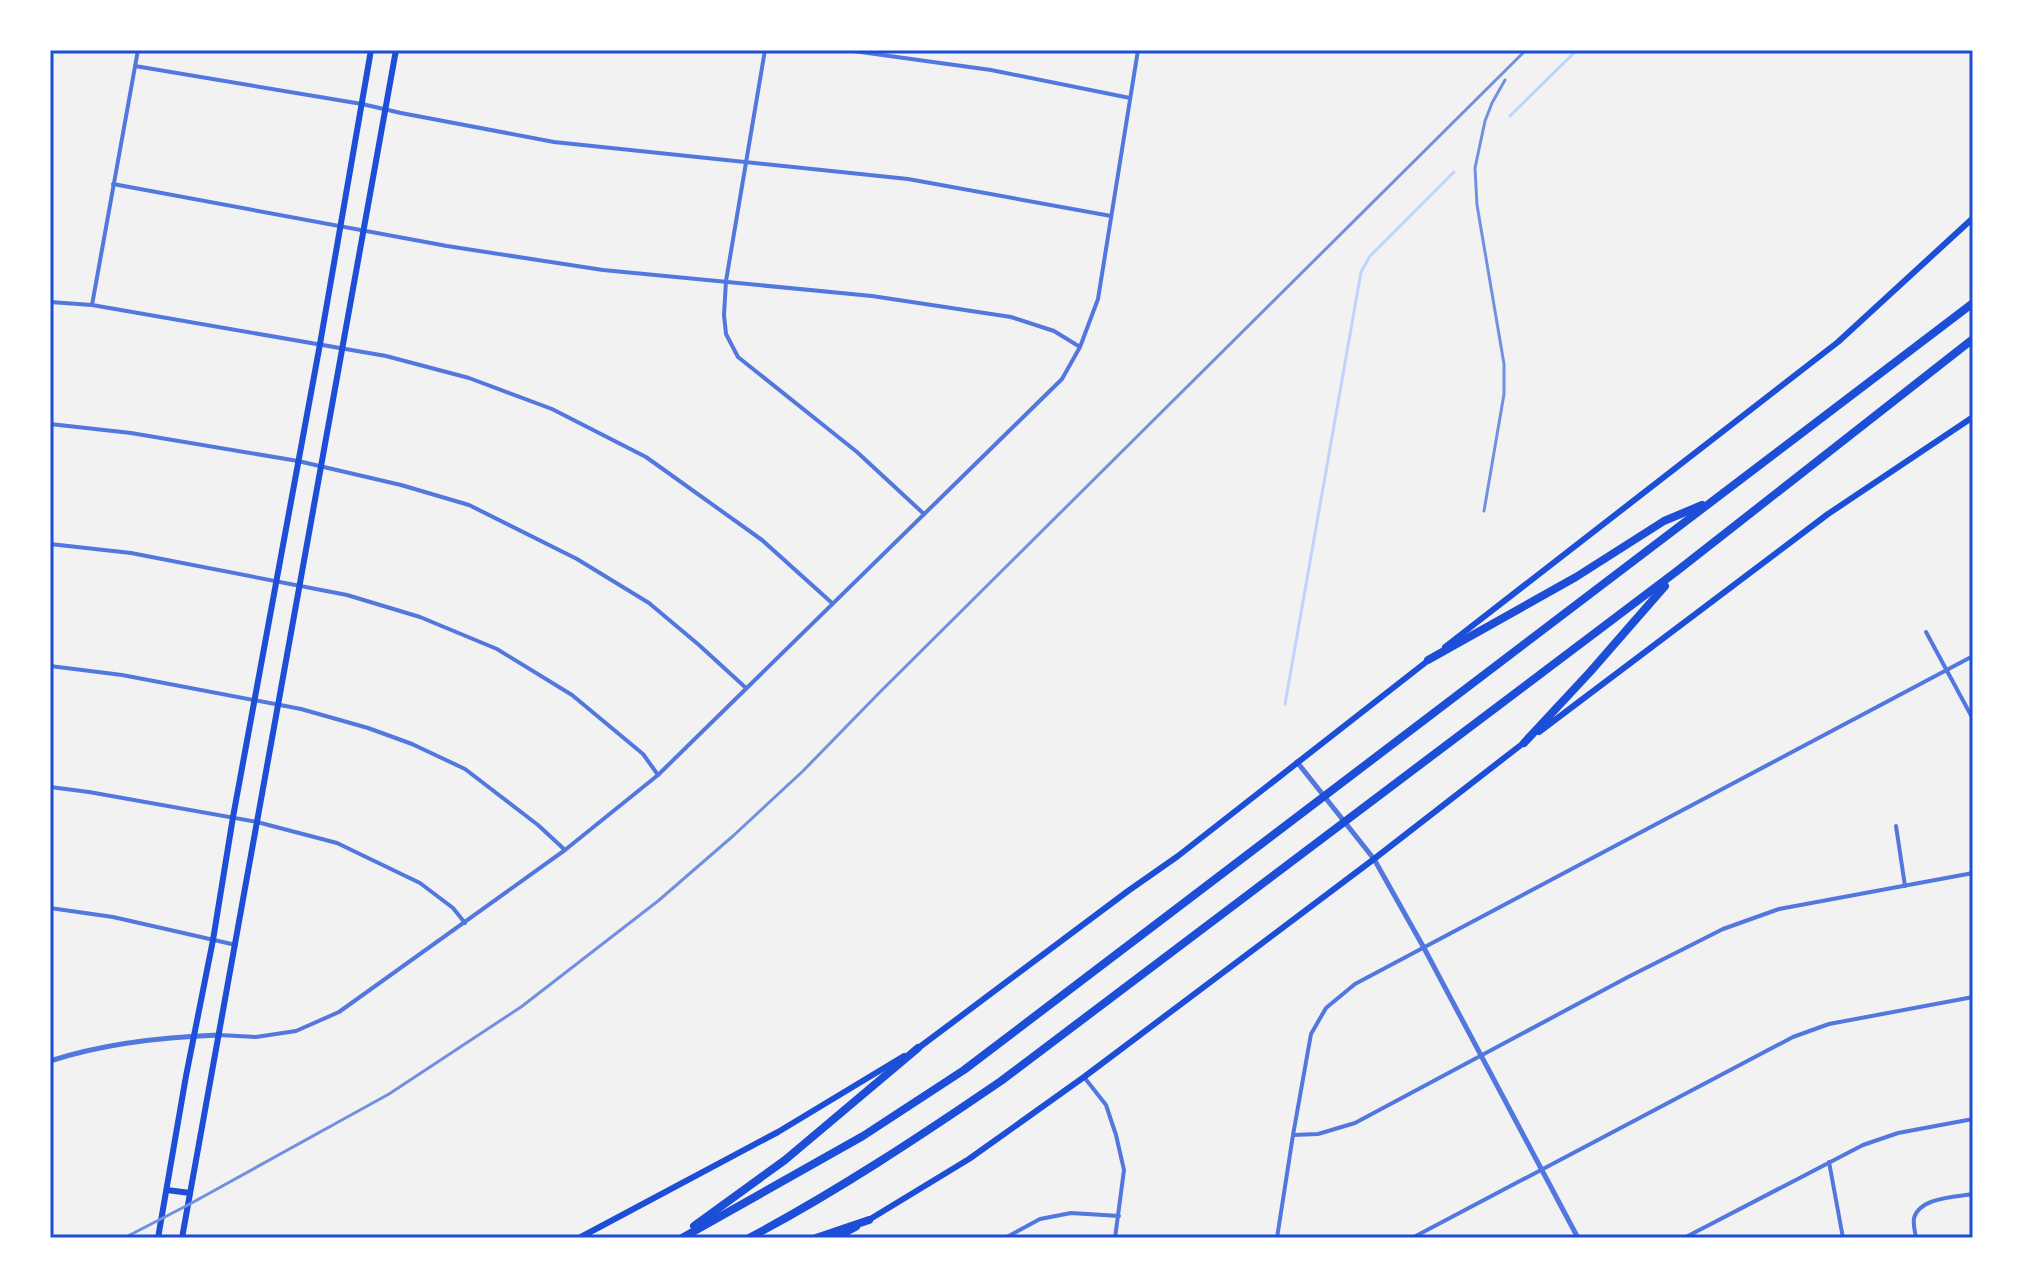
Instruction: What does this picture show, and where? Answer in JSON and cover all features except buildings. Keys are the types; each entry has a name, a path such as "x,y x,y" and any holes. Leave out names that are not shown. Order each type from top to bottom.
{"highway":[{"path":"680,1238 863,1136 964,1070 1973,303"},
{"path":"749,1238 929,1130 1001,1081 1677,571 1973,339"},
{"path":"1428,660 1576,577 1664,521 1714,500"},
{"path":"1524,743 1677,571"},
{"path":"680,1238 785,1160 918,1048"},
{"path":"816,1238 869,1220"}],"main road":[{"path":"158,1238 371,50"},
{"path":"182,1238 396,50"},
{"path":"579,1238 778,1132 918,1048 1178,856 1838,342 1973,218"},
{"path":"837,1238 969,1159 1084,1077 1828,514 1973,417"},
{"path":"167,1190 190,1193"}],"street":[{"path":"92,305 138,50"},
{"path":"765,50 726,281 726,334 738,357 857,452 924,514"},
{"path":"846,50 991,70 1130,98"},
{"path":"50,1061 76,1052 146,1039 219,1035 256,1037 296,1031 339,1012 565,850 658,775 1062,379 1080,347 1098,299 1138,50"},
{"path":"135,66 362,104 554,142 908,179 1111,216"},
{"path":"113,184 447,246 603,270 872,296 1011,317 1054,331 1080,347"},
{"path":"50,302 92,305 386,356 469,378 552,409 646,457 762,540 832,603"},
{"path":"50,424 131,433 298,461 401,485 469,505 577,559 649,603 746,689"},
{"path":"50,544 131,553 299,585 347,595 420,617 497,649 572,695 643,754 658,775"},
{"path":"1926,632 1973,719"},
{"path":"1277,1238 1311,1034 1326,1008 1355,984 1973,656"},
{"path":"50,666 122,675 255,700 368,728 465,769 538,825 565,850"},
{"path":"1297,762 1374,859 1578,1238"},
{"path":"50,787 233,817 337,843 420,883 453,908 465,923"},
{"path":"1896,826 1905,886"},
{"path":"1293,1135 1318,1134 1355,1123 1723,929 1779,909 1973,873"},
{"path":"50,908 113,917 236,945"},
{"path":"1412,1238 1793,1037 1829,1024 1973,997"},
{"path":"1084,1077 1106,1105 1124,1170 1115,1238"},
{"path":"1684,1238 1863,1145 1898,1133 1973,1119"},
{"path":"1829,1162 1843,1238"},
{"path":"1916,1238 1913,1220 1919,1208 1931,1202 1973,1194"},
{"path":"1005,1238 1040,1219 1071,1213 1119,1216"}],"waterway":[{"path":"1510,116 1577,50"},
{"path":"1285,704 1361,272 1370,256 1454,172"}],"railway":[{"path":"124,1238 389,1094 521,1007 658,901 803,771 1526,50"},
{"path":"1484,511 1504,394 1504,364 1477,205 1475,168 1485,121 1505,80"}]}
